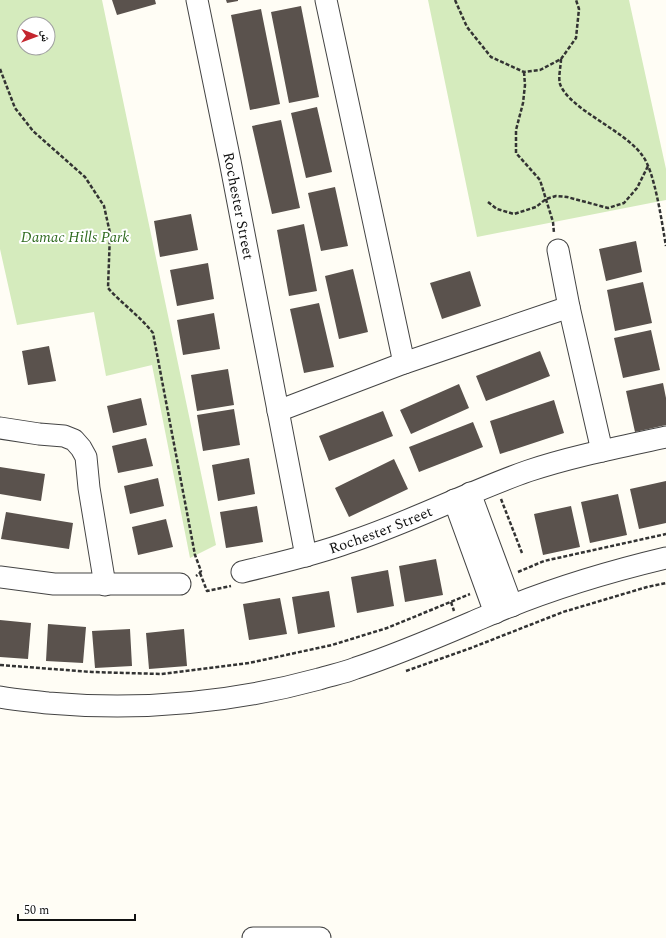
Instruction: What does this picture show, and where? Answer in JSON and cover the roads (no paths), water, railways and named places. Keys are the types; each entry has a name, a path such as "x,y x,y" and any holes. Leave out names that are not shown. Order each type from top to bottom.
{"street":[{"name":"Rochester Street","path":"197,0 230,162 306,556"},
{"path":"326,0 404,363"},
{"path":"558,250 568,307 602,451"},
{"path":"278,411 404,363 568,307"},
{"path":"0,428 64,436 74,440 82,448 86,457 89,488 105,584"},
{"name":"Rochester Street","path":"242,572 306,556 351,542 496,483 567,459 666,437"},
{"path":"462,497 503,609"},
{"path":"0,697 88,706 149,706 219,700 288,688 355,669 420,645 503,609 563,587 621,569 666,558"},
{"path":"0,578 54,584 180,584"},
{"path":"253,938 320,938"}],"park label":[{"name":"Damac Hills Park","path":"75,237"}]}
